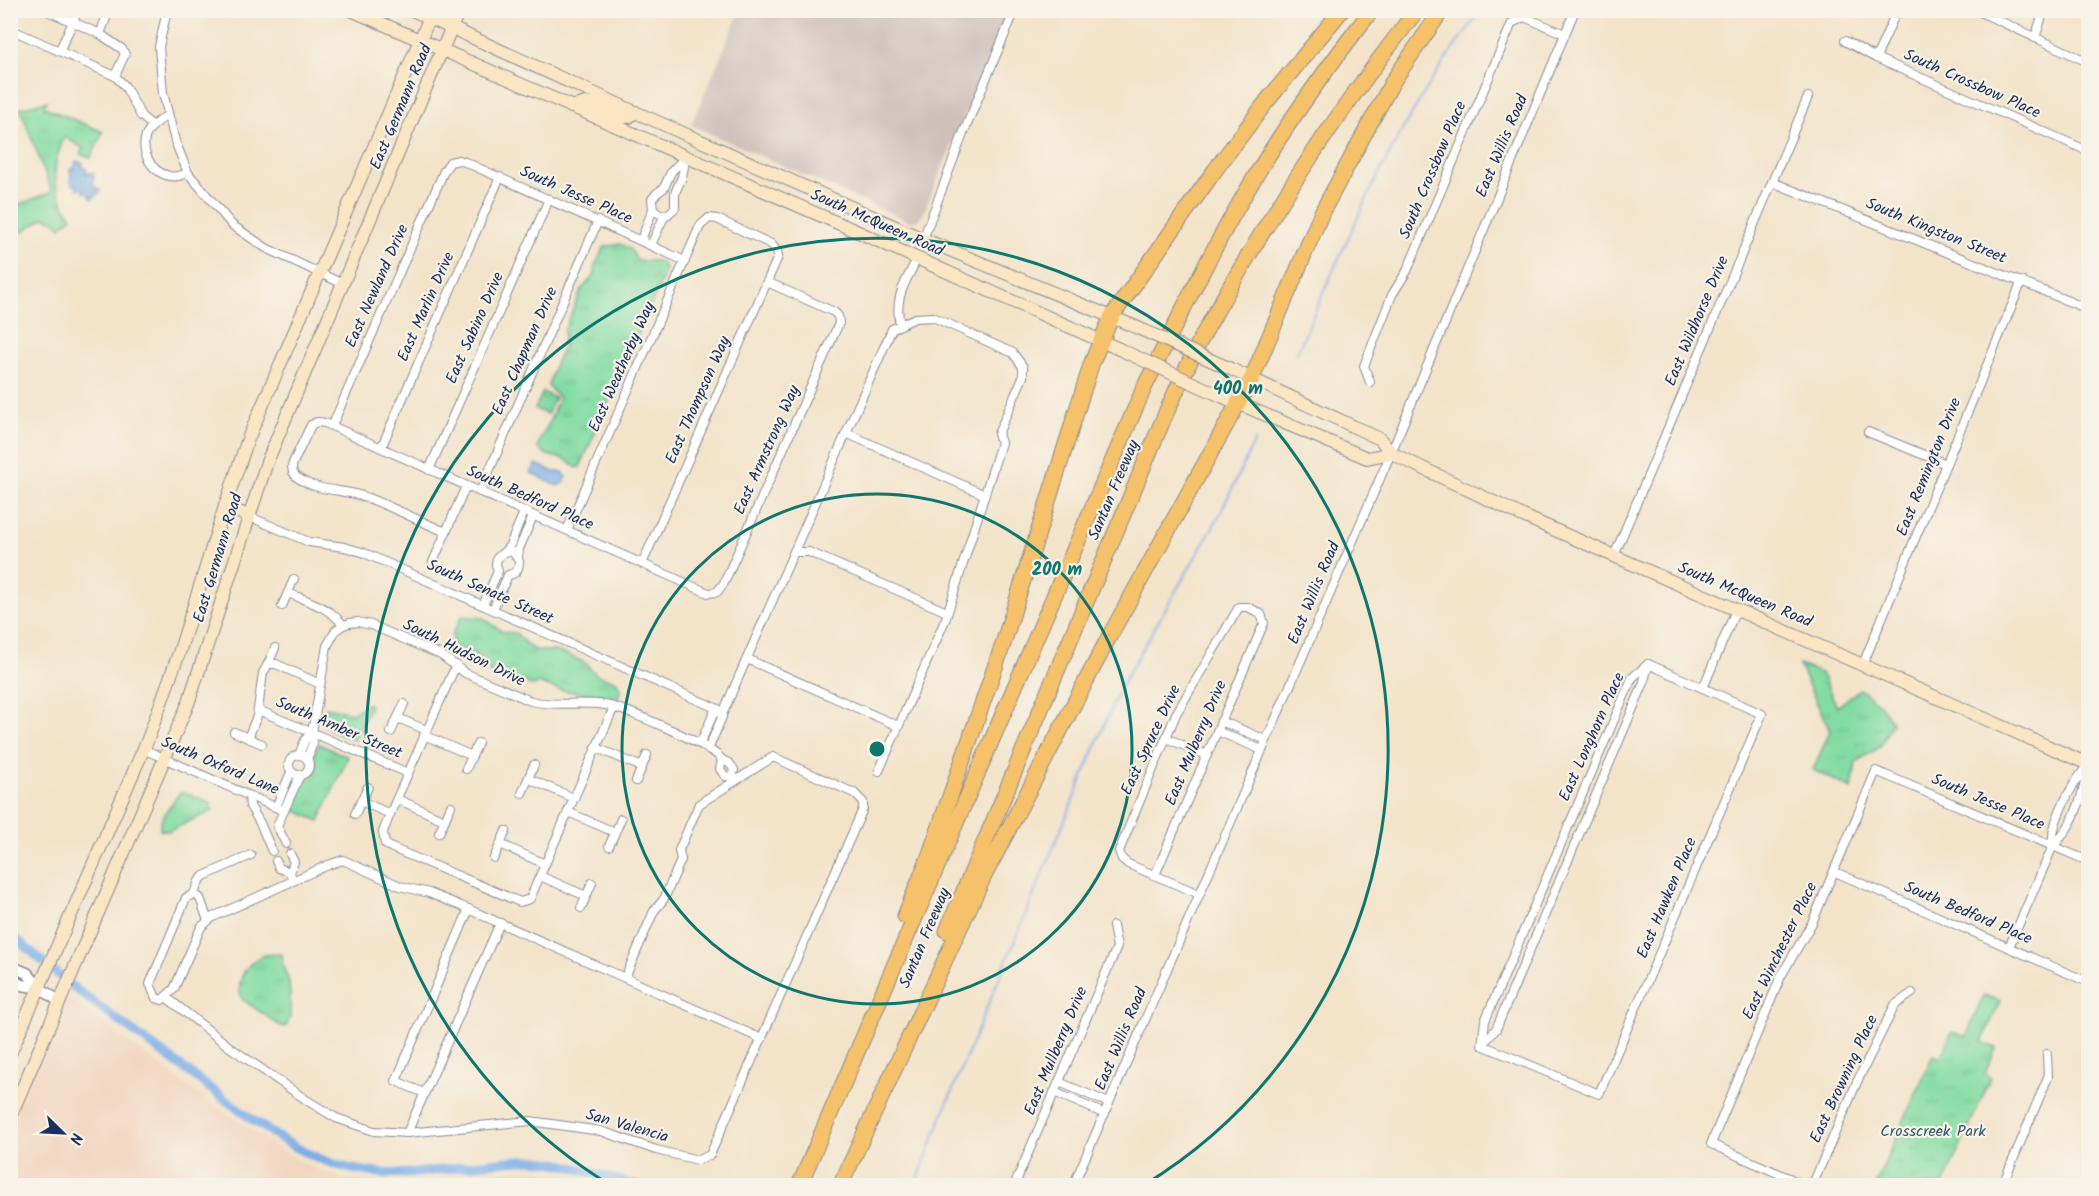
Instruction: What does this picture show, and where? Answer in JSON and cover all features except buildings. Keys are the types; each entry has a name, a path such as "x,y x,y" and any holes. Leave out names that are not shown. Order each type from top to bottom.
{"highway":[{"path":"858,1052 878,983 929,857 1002,647 1100,341 1112,316 1215,171 1267,101 1342,10"},
{"name":"Santan Freeway","path":"799,1185 1144,388 1199,278 1251,183 1316,84 1372,10"},
{"name":"Santan Freeway","path":"841,1184 1166,413 1203,336 1293,183 1368,73 1417,10"},
{"path":"841,1184 1002,840 1109,637 1239,405 1322,212 1393,81 1442,10"}],"main road":[{"name":"South McQueen Road","path":"351,10 917,258 1239,405 1367,458 1391,453"},
{"name":"South McQueen Road","path":"412,10 432,14 452,28 694,139 923,239 1112,316 1252,378 1380,439 1391,453 1456,485 2088,764"},
{"name":"East Germann Road","path":"10,1117 188,704 267,462 459,10"},
{"name":"East Germann Road","path":"10,1054 143,749 179,653 248,439 432,14"},
{"path":"571,107 586,103 623,117 629,117 635,112"},
{"path":"686,156 694,139"},
{"path":"917,258 923,239"},
{"path":"225,506 248,516"}],"street":[{"path":"45,10 100,34 122,49 125,54 115,76"},
{"path":"59,51 78,10"},
{"path":"100,34 109,10"},
{"path":"167,10 159,47 163,93 175,141 189,173 232,225 267,248 343,284"},
{"path":"923,239 963,134 1015,10"},
{"name":"East Willis Road","path":"1073,1185 1391,453 1575,10"},
{"path":"1876,58 1897,10"},
{"path":"1976,10 2088,62"},
{"path":"2036,38 2044,10"},
{"name":"South Crossbow Place","path":"1370,382 1364,366 1392,295 1407,271 1512,23 1524,17 1566,34"},
{"path":"10,29 115,76 125,86 141,116 153,126"},
{"name":"South Crossbow Place","path":"1845,41 1876,58 2088,151"},
{"name":"East Wildhorse Drive","path":"1614,556 1808,97"},
{"path":"168,115 153,126 146,136 144,145 147,158 152,166 168,176 177,177 189,173"},
{"path":"641,240 653,208 654,195 664,188 671,172 686,156"},
{"path":"651,245 659,226 675,208 675,193 682,177 686,156"},
{"name":"South Jesse Place","path":"454,161 465,162 500,177 685,261"},
{"name":"East Newland Drive","path":"332,426 444,171 450,162 454,161"},
{"name":"East Marlin Drive","path":"381,448 500,177"},
{"name":"South Kingston Street","path":"1772,182 2088,309"},
{"name":"East Sabino Drive","path":"429,470 549,199"},
{"path":"653,208 660,214 667,215"},
{"name":"East Thompson Way","path":"642,564 778,257 776,248 768,242 714,218 709,218"},
{"name":"East Weatherby Way","path":"567,530 700,226 709,218"},
{"name":"East Chapman Drive","path":"480,492 598,221"},
{"path":"900,325 897,311 898,298 917,258"},
{"name":"East Remington Drive","path":"1863,664 2022,281"},
{"name":"East Armstrong Way","path":"717,592 724,583 839,323 839,318 831,310 767,282"},
{"path":"700,744 747,659 892,329 915,318 933,316 1013,353 1023,367 1023,377 998,434 1001,443 947,612 879,771"},
{"path":"332,426 317,422 311,425 293,463 294,474 304,482 319,487 364,496 446,532"},
{"name":"South Bedford Place","path":"332,426 708,593 717,592"},
{"path":"1868,432 1946,464"},
{"path":"846,433 985,495"},
{"path":"433,562 466,486"},
{"path":"483,605 498,571 496,558 510,545 524,512"},
{"name":"South Senate Street","path":"248,516 309,542 362,552 719,711"},
{"path":"493,609 508,575 518,569 519,549 534,516"},
{"path":"504,552 513,552 518,558"},
{"path":"794,552 809,552 947,612"},
{"path":"282,606 294,579"},
{"path":"288,593 323,608 338,618 343,625 330,638 327,646 312,732 313,743 303,757"},
{"name":"East Spruce Drive","path":"1155,875 1122,859 1119,851 1176,714 1239,607 1248,607 1261,614 1264,623"},
{"path":"1648,664 1703,688 1736,610"},
{"name":"South Hudson Drive","path":"343,625 358,622 371,625 441,655 474,676 542,704 596,704 614,707 700,744 708,750"},
{"name":"East Mulberry Drive","path":"1155,875 1264,623"},
{"name":"South Amber Street","path":"248,738 258,710 263,673 275,648"},
{"path":"747,659 898,726"},
{"name":"South Amber Street","path":"268,664 276,664 320,684"},
{"name":"East Longhorn Place","path":"1482,1045 1485,1022 1632,678 1648,664"},
{"name":"East Longhorn Place","path":"1482,1045 1496,1029 1643,685 1648,664"},
{"path":"456,665 390,814 383,832 385,844 514,901 524,902 530,899 614,707"},
{"name":"East Hawken Place","path":"1482,1045 1599,1094 1762,714 1703,688"},
{"path":"391,732 404,704"},
{"name":"South Amber Street","path":"258,710 408,773"},
{"path":"719,711 708,750 730,763 734,770 733,779"},
{"path":"1618,712 1630,716"},
{"path":"398,718 472,756"},
{"path":"1221,721 1266,740"},
{"path":"1217,731 1262,750"},
{"path":"234,732 262,744"},
{"path":"1166,738 1207,755"},
{"path":"466,769 478,743"},
{"path":"597,748 642,767"},
{"name":"South Oxford Lane","path":"143,749 280,809"},
{"path":"636,781 647,755"},
{"path":"296,773 289,762 293,757 303,757"},
{"path":"285,844 277,826 280,809 296,773 308,769 303,757"},
{"name":"San Valencia","path":"194,894 186,898 150,984 156,998 162,1000 166,997 231,1048 336,1118 374,1131 407,1132 530,1121 602,1131 656,1150 698,1160 710,1155 863,809 863,802 855,793 773,757 733,779 699,804 679,850 681,860 663,899 654,911 625,978"},
{"path":"2053,846 2052,834 2068,794 2088,764"},
{"path":"2009,947 2053,846 2065,834 2085,789 2088,764"},
{"path":"522,793 534,765"},
{"name":"South Jesse Place","path":"1876,771 2088,861"},
{"name":"East Winchester Place","path":"1807,1185 1711,1144 1781,976 1812,923 1876,771"},
{"path":"529,779 574,798"},
{"path":"1587,783 1599,787"},
{"path":"355,814 368,787"},
{"path":"249,796 250,806 272,851"},
{"path":"396,799 444,820"},
{"path":"361,801 390,814"},
{"path":"439,833 451,806"},
{"path":"568,812 614,832"},
{"path":"609,846 621,819"},
{"path":"266,837 279,831"},
{"path":"494,858 506,831"},
{"path":"500,844 545,864"},
{"path":"290,854 294,862 290,872 293,881"},
{"path":"208,921 200,898 194,894 199,881 204,876 251,855"},
{"path":"1556,857 1568,861"},
{"path":"276,861 279,868 290,872"},
{"path":"166,997 174,989 201,927 213,917 328,865 342,861 400,886 429,893 469,909 762,1039"},
{"name":"South Bedford Place","path":"1834,872 2088,982"},
{"path":"1155,875 1199,894"},
{"path":"540,876 586,896"},
{"path":"581,908 592,883"},
{"path":"424,1093 396,1081 469,909"},
{"path":"407,1132 500,923"},
{"name":"East Mullberry Drive","path":"1014,1185 1117,947 1113,926"},
{"path":"1525,928 1537,933"},
{"path":"10,966 27,973 62,997"},
{"path":"10,980 22,985 42,982"},
{"name":"East Browning Place","path":"1812,1185 1857,1082 1895,1005 1912,993"},
{"path":"1495,998 1507,1003"},
{"path":"2002,1185 2048,1077 2047,1054"},
{"path":"1059,1082 1109,1103"},
{"path":"1076,1102 1080,1091"},
{"path":"1054,1092 1105,1114"}],"shaded area":[{"path":"740,11 1009,11 922,216 918,220 910,222 691,125"},
{"path":"63,993 199,1095 294,1158 318,1170 347,1180 380,1185 11,1186 11,1113"},
{"path":"508,1171 536,1171 597,1185 416,1185"}],"green space":[{"path":"47,101 44,107 103,132 91,158 80,154 83,148 65,137 60,147 55,178 60,198 72,217 61,227 54,220 45,217 22,232 15,220 12,221 11,207 52,192 20,108"},
{"path":"620,244 630,249 637,260 656,261 662,264 665,268 664,275 580,467 577,468 565,459 547,455 538,448 559,398 548,386 563,348 564,331 582,289 596,273 594,268 604,247"},
{"path":"543,392 555,398 547,414 535,409"},
{"path":"462,616 483,618 503,632 516,633 529,647 539,651 555,651 587,664 599,676 616,681 621,688 618,698 568,691 539,683 534,686 525,681 511,683 490,673 484,661 475,654 452,645 453,633"},
{"path":"1799,665 1821,673 1837,707 1860,689 1879,704 1892,722 1880,747 1856,762 1852,789 1813,770 1830,731"},
{"path":"368,703 370,706 355,740 331,730 325,722 326,707 351,713"},
{"path":"319,744 348,757 319,821 290,808 301,784 314,774 315,752"},
{"path":"180,792 211,803 212,811 169,831 160,830 164,815"},
{"path":"282,954 290,994 290,1017 286,1027 279,1025 242,999 240,985 244,972 264,955"},
{"name":"Crosscreek Park","path":"1984,995 2000,1001 1982,1042 1996,1048 1985,1073 1991,1077 1943,1185 1875,1185 1933,1055 1940,1058 1952,1032 1966,1037"}],"water":[{"path":"76,161 83,163 82,168 86,168 86,173 94,173 93,185 101,191 92,199 87,192 84,193 82,188 77,189 76,184 72,185 70,169 74,169"},
{"path":"536,464 554,472 563,472 566,477 564,483 557,486 531,473"}],"waterway":[{"path":"1296,355 1356,220 1401,133 1425,91 1482,10"},
{"path":"915,1186 1116,697 1218,518 1255,440"},
{"path":"10,934 80,992 250,1118 295,1147 319,1158 344,1167 390,1174 428,1172 505,1161 539,1161 567,1166 638,1186"}]}
